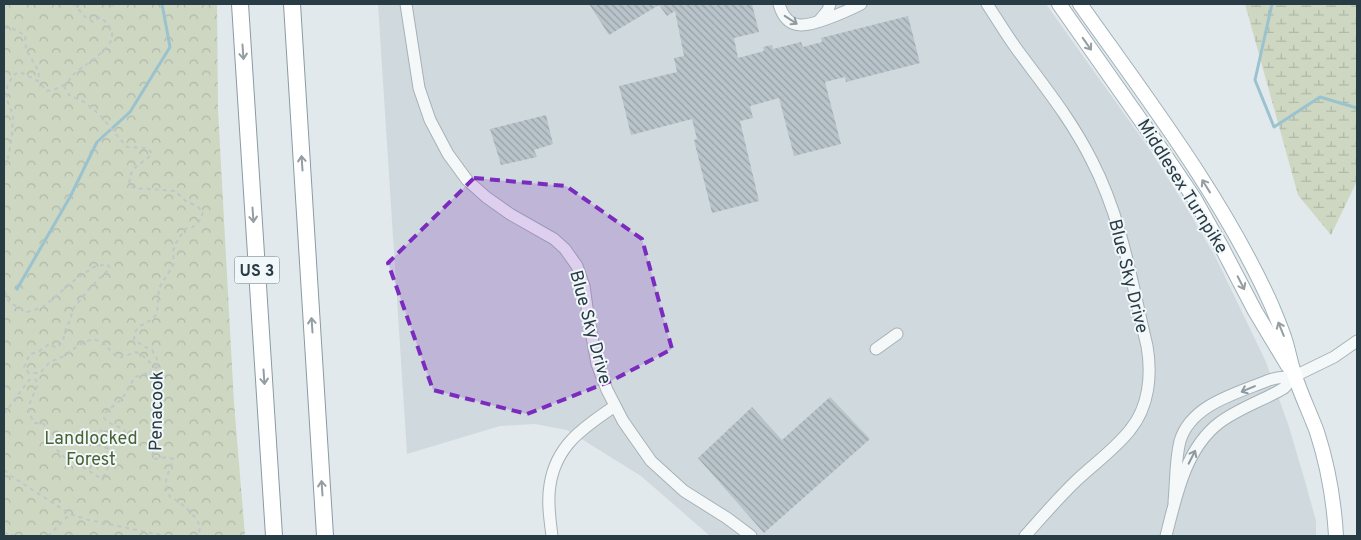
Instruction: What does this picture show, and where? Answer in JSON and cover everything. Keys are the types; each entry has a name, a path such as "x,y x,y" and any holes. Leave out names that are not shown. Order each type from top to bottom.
{"highway":[{"name":"US 3","path":"240,4 274,536"},
{"path":"292,4 325,536"}],"main road":[{"name":"Middlesex Turnpike","path":"1059,4 1194,198 1226,254 1255,312 1295,376"},
{"name":"Middlesex Turnpike","path":"1080,4 1183,150 1208,189 1271,304 1286,341 1295,376 1325,459 1330,478 1336,536"}],"street":[{"name":"Blue Sky Drive","path":"406,4 419,88 434,128 448,154 468,180 486,197 510,214 554,239 565,249 577,266 584,286 597,364 623,421 651,461 684,491 727,518 750,536"},
{"path":"779,4 782,12 789,20 799,25 811,25 861,4"},
{"path":"811,25 823,18 830,4"},
{"name":"Blue Sky Drive","path":"987,4 1062,110 1093,163 1114,214 1123,243 1150,363 1145,399 1139,416 1130,430 1076,481 1025,536"},
{"path":"876,349 897,334"},
{"path":"1174,502 1178,450 1181,439 1193,420 1208,407 1219,401 1269,380 1295,376 1334,358 1357,341"},
{"path":"1166,536 1174,502 1189,461 1201,440 1231,415 1284,388 1295,376"},
{"path":"552,536 549,503 550,486 558,462 574,436 615,406"}],"path":[{"path":"4,166 7,164 12,137 14,115 8,100 7,87 13,75 20,72 38,81 47,91 57,89 64,86 75,73 110,44 112,37 109,26 100,17 93,22 85,17 74,4"},
{"path":"110,4 114,6 116,4"},
{"path":"4,28 11,28 25,35 26,49 39,72 38,81"},
{"name":"Penacook","path":"64,86 69,95 84,102 99,114 127,147 147,148 152,153 148,159 137,164 130,175 129,184 134,188 175,192 204,212 201,219 193,227 185,230 176,243 173,251 174,264 159,288 157,313 153,320 140,326 135,332 134,339 152,350 157,359 160,405 158,438 152,456 155,459 172,459 173,463 167,475 166,484 170,497 177,499 194,516 200,526 199,536"},
{"path":"4,283 5,296 11,305 27,312 43,307 76,279 94,267 107,264 110,268 73,309 63,342 57,348 49,344 38,352 30,354 24,366 29,373 40,373 50,362 66,355 79,345 92,339 106,344 119,358 136,352 142,354 158,370 135,377 122,399 106,412 104,418 107,422 122,427 125,430 122,438 109,438 104,431 96,430 92,436 96,443 111,450 112,456 105,475 100,478 71,464 52,445 48,428 42,423 34,423 29,412 30,402 38,383 34,379 29,380 4,414"},
{"path":"4,470 70,514 89,520 166,536"},
{"path":"48,536 70,514"},
{"path":"4,534 15,536"}],"highlighted area":[{"path":"474,178 566,186 642,239 672,349 611,381 527,414 433,390 388,263"}],"shaded area":[{"path":"378,4 1046,4 1150,150 1215,256 1266,362 1289,427 1305,481 1316,521 1316,536 710,536 641,476 567,430 535,424 500,426 407,454"}],"green space":[{"name":"Landlocked Forest","path":"4,4 217,4 218,110 234,403 245,536 4,536"},
{"path":"1245,4 1357,4 1357,181 1331,235 1298,195"}],"building":[{"path":"589,4 752,4 759,32 734,38 738,58 764,51 763,47 772,45 773,49 801,42 803,47 822,42 821,38 908,16 920,63 846,82 845,77 825,82 841,144 794,156 779,98 750,106 753,118 740,121 759,201 712,213 694,140 697,139 692,119 631,135 619,86 677,72 674,58 684,56 675,11 667,16 659,5 609,35"},
{"path":"546,115 553,144 534,150 537,157 501,165 490,129"},
{"path":"830,397 870,439 764,533 698,458 752,407 782,440"}],"waterway":[{"path":"17,289 70,197 97,142 130,112 170,47 162,4"},
{"path":"1272,4 1255,80 1274,127 1320,97 1357,108"}]}
